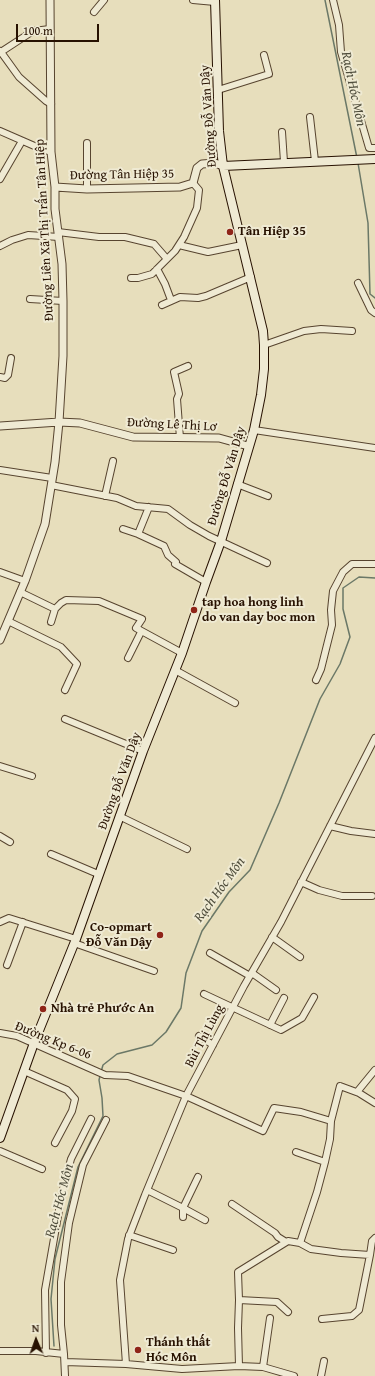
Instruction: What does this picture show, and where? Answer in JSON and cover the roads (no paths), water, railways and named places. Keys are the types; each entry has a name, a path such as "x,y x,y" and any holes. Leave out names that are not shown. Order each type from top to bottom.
{"main road":[{"name":"Đường Đỗ Văn Dậy","path":"0,1138 2,1125 75,941 143,751 182,652 221,540 254,430 261,395 264,369 264,345 259,314 223,166 219,130 215,1"},
{"path":"223,166 374,159"}],"street":[{"name":"Đường Liên Xã Thị Trấn Tân Hiệp","path":"0,640 4,624 25,581 45,524 59,422 63,356 63,301 62,264 55,209 55,187 51,152 50,0"},
{"path":"94,12 104,0"},
{"path":"193,0 215,1"},
{"path":"333,0 339,25 341,52 369,148 375,148"},
{"path":"50,29 33,31 1,51 19,77 46,102 51,104"},
{"path":"218,90 268,74 264,55"},
{"path":"310,117 315,161"},
{"path":"0,131 51,152"},
{"path":"282,132 284,162"},
{"path":"0,179 22,141"},
{"path":"87,144 87,189"},
{"name":"Đường Tân Hiệp 35","path":"55,187 87,189 180,187 193,183 197,168 202,164 216,163 223,166"},
{"path":"131,278 138,278 152,274 176,251 197,208 199,190 193,183"},
{"path":"0,246 28,235 125,237 154,244 167,259"},
{"path":"179,245 208,252 242,245"},
{"path":"157,269 171,300"},
{"path":"162,305 180,297 198,298 206,296 250,277"},
{"path":"358,283 371,310 375,313"},
{"path":"30,299 63,301"},
{"path":"264,345 304,331 321,329 352,331"},
{"path":"0,377 4,378 8,375 11,358"},
{"path":"180,438 177,399 179,394 174,372 188,366"},
{"name":"Đường Lê Thị Lơ","path":"0,426 59,422 80,423 133,437 218,438 248,446"},
{"path":"254,430 375,448"},
{"path":"104,496 113,461"},
{"path":"0,470 117,498 136,506 168,509 190,525 209,536 221,540 267,563"},
{"path":"237,484 268,496"},
{"path":"138,534 149,507"},
{"path":"123,529 164,546 168,555 176,562 175,564 206,582"},
{"path":"316,680 321,669 332,625 331,610 333,591 343,572 352,564 375,564"},
{"path":"0,572 25,581"},
{"path":"20,592 55,609"},
{"path":"51,622 55,609 66,600 76,599 99,601 142,619 136,628 182,652"},
{"path":"4,624 61,647 77,664 65,690"},
{"path":"128,658 142,632"},
{"path":"175,670 235,703"},
{"path":"65,719 143,751"},
{"name":"Bùi Thị Lùng","path":"126,1364 120,1280 129,1235 146,1190 186,1096 272,937 375,738"},
{"path":"0,766 32,776"},
{"path":"119,816 188,848"},
{"path":"330,826 351,831 375,834"},
{"path":"0,836 10,842"},
{"path":"51,854 98,874"},
{"path":"301,882 319,890 342,896 372,896"},
{"path":"0,922 9,918 24,922 154,971"},
{"path":"7,965 24,922"},
{"path":"272,937 300,957"},
{"path":"210,953 251,974 276,990"},
{"path":"204,994 281,1030 302,1018 314,997"},
{"path":"270,1025 284,998"},
{"name":"Đường Kp 6-06","path":"0,1032 17,1036 105,1075 128,1076 186,1096"},
{"path":"199,1036 213,1045"},
{"path":"357,1092 375,1070"},
{"path":"24,1071 67,1090 75,1099 72,1111 55,1143"},
{"path":"300,1243 317,1192 325,1162 330,1139 331,1121 340,1086 357,1092 375,1103"},
{"path":"186,1096 263,1131 274,1108 300,1112 331,1121"},
{"path":"46,1353 45,1290 62,1193 71,1159 91,1119"},
{"path":"65,1376 61,1325 61,1282 68,1222 83,1165 106,1120"},
{"path":"0,1151 42,1169"},
{"path":"296,1152 325,1162"},
{"path":"183,1217 183,1208 198,1176"},
{"path":"146,1190 205,1220"},
{"path":"232,1204 286,1242"},
{"path":"129,1235 173,1250"},
{"path":"322,1319 352,1316 359,1310 372,1241 375,1238"},
{"path":"240,1366 238,1272 288,1241 300,1243 311,1249 370,1255"},
{"path":"239,1300 278,1302 288,1312"},
{"path":"263,1367 270,1318"},
{"path":"0,1351 64,1354"},
{"path":"321,1376 324,1361"},
{"path":"65,1362 126,1364 182,1369 240,1366 263,1367 294,1376"}],"waterway":[{"name":"Rạch Hóc Môn","path":"325,0 357,158"},
{"name":"Rạch Hóc Môn","path":"358,163 368,223 370,294 375,298"},
{"name":"Rạch Hóc Môn","path":"101,1072 103,1065 117,1054 152,1045 166,1032 181,1008 186,973 202,931 229,892 250,870 279,803 320,699 340,664 350,637 343,609 343,588 359,577 375,578"},
{"name":"Rạch Hóc Môn","path":"54,1346 51,1299 55,1259 78,1167 103,1116 99,1080 100,1076"}],"place":[{"name":"Tân Hiệp 35","path":"230,232"},
{"name":"tap hoa hong linh do van day boc mon","path":"194,610"},
{"name":"Co-opmart Đỗ Văn Dậy","path":"160,935"},
{"name":"Nhà trẻ Phước An","path":"43,1009"},
{"name":"Thánh thất Hóc Môn","path":"138,1350"}]}
